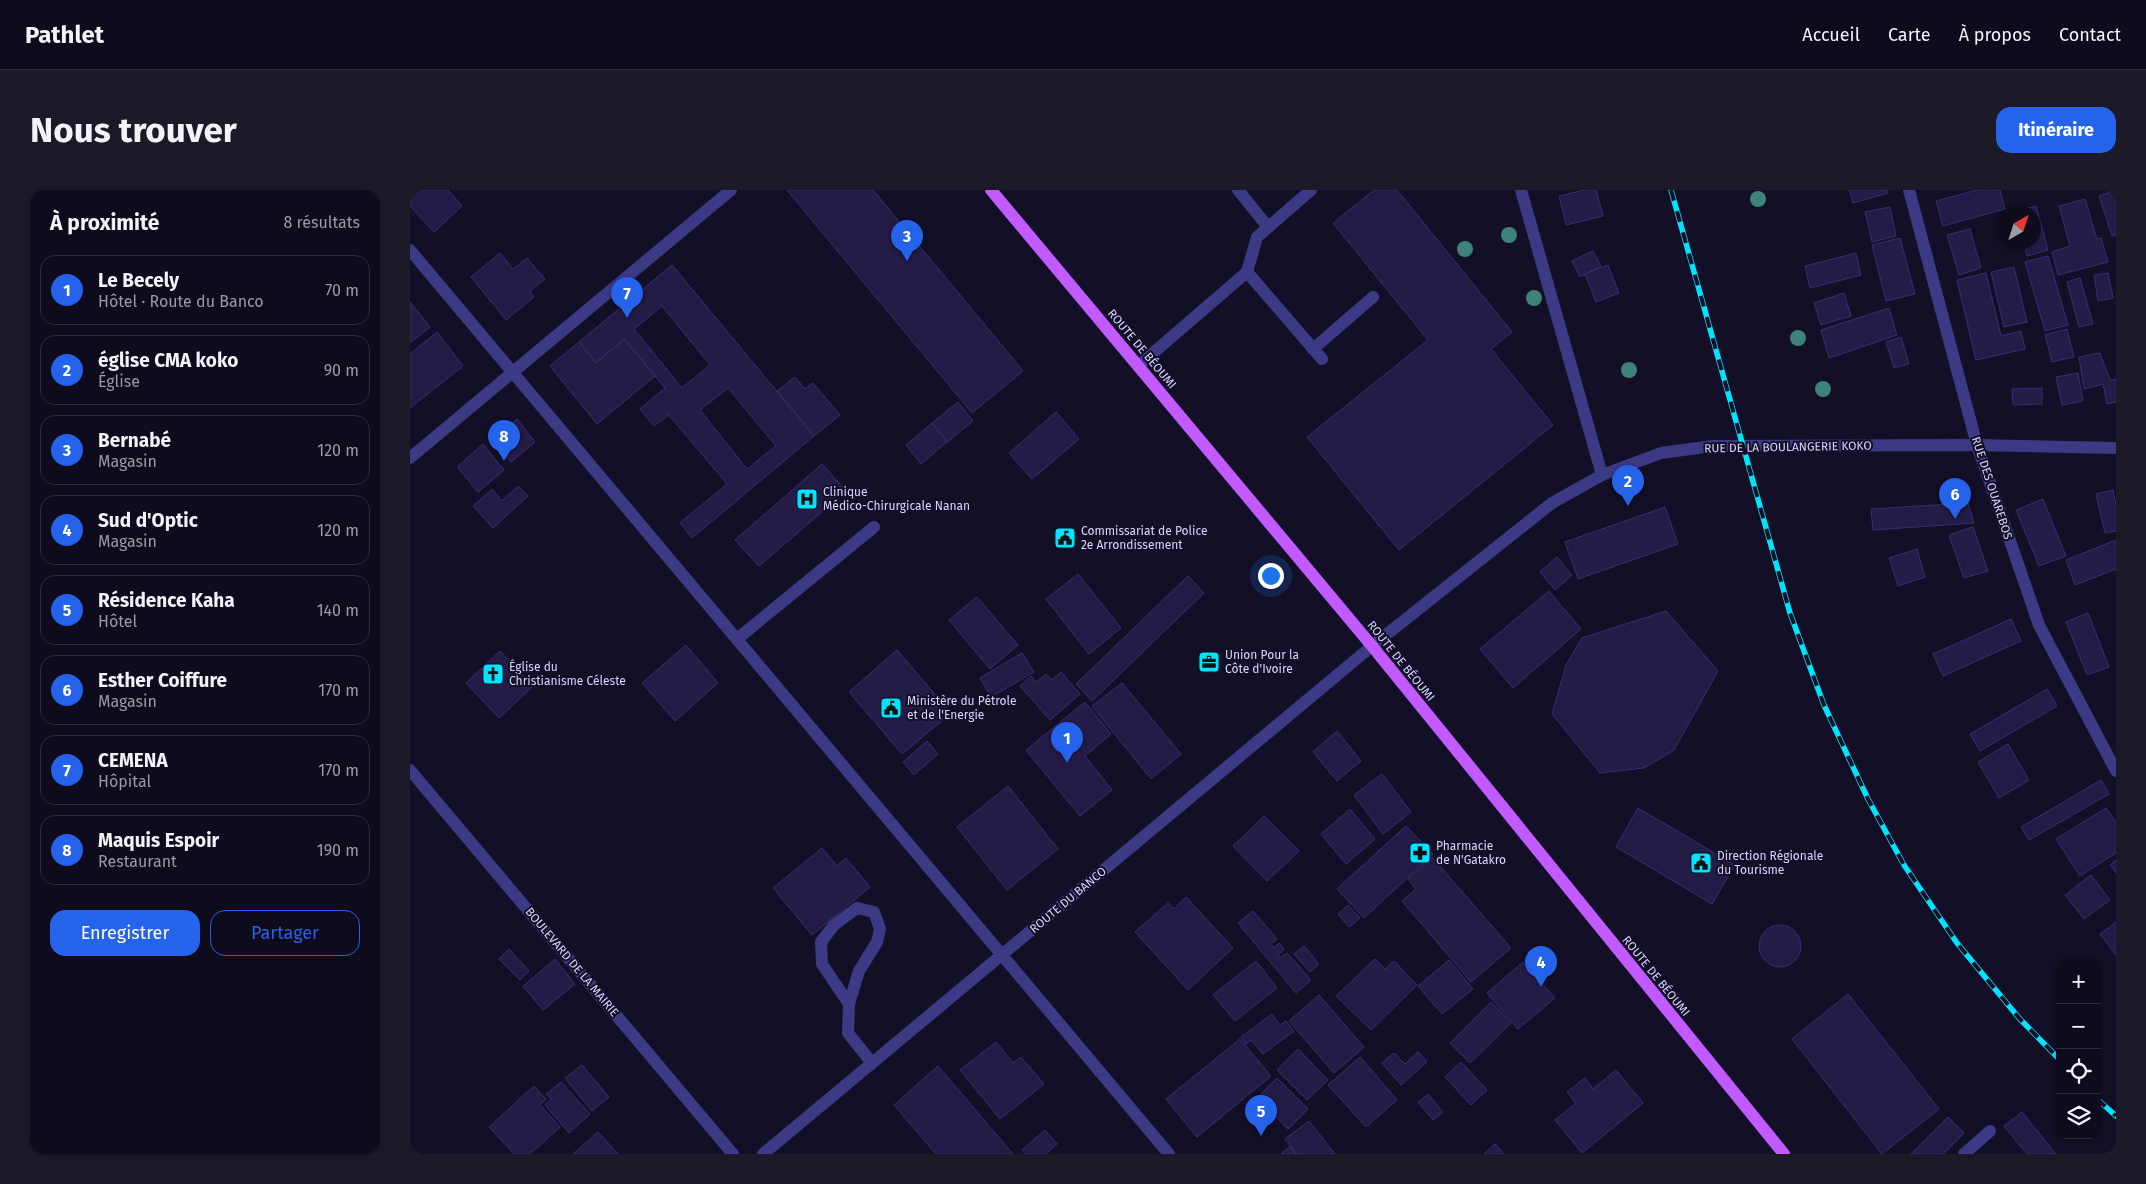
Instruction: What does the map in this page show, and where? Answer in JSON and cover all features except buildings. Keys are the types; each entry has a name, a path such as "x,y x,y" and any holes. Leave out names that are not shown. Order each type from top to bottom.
{"main road":[{"name":"ROUTE DE BÉOUMI","path":"991,190 1372,646 1784,1154"}],"street":[{"path":"410,458 731,190"},
{"path":"1238,190 1268,227"},
{"path":"1138,366 1247,272 1257,237 1312,190"},
{"path":"1521,190 1602,475"},
{"name":"RUE DES OUAREBOS","path":"1909,190 1977,445 2038,626 2116,771"},
{"path":"410,250 1169,1154"},
{"path":"1247,272 1322,359"},
{"path":"1313,349 1373,297"},
{"name":"RUE DE LA BOULANGERIE KOKO","path":"1372,646 1552,503 1602,475 1661,453 1713,446 1977,445 2116,448"},
{"path":"736,639 874,527"},
{"name":"ROUTE DU BANCO","path":"763,1154 1372,646"},
{"name":"BOULEVARD DE LA MAIRIE","path":"410,770 733,1154"},
{"path":"849,1004 822,964 821,942 834,925 858,908 874,912 880,929 877,942 859,971 849,1004 848,1033 872,1063"},
{"path":"1964,1154 1990,1131"}],"railway":[{"path":"1671,190 1790,613 1824,705 1868,799 1904,865 1957,943 2019,1018 2056,1056"},
{"path":"2101,1103 2116,1116"}],"place":[{"name":"Bernabé","path":"907,261"},
{"name":"CEMENA","path":"627,318"},
{"name":"Maquis Espoir","path":"504,461"},
{"name":"Clinique Médico-Chirurgicale Nanan","path":"807,499"},
{"name":"église CMA koko","path":"1628,506"},
{"name":"Esther Coiffure","path":"1955,519"},
{"name":"Commissariat de Police 2e Arrondissement","path":"1065,538"},
{"name":"Union Pour la Côte d'Ivoire","path":"1209,662"},
{"name":"Église du Christianisme Céleste","path":"493,674"},
{"name":"Ministère du Pétrole et de l'Energie","path":"891,708"},
{"name":"Le Becely","path":"1067,763"},
{"name":"Pharmacie de N'Gatakro","path":"1420,853"},
{"name":"Direction Régionale du Tourisme","path":"1701,863"},
{"name":"Sud d'Optic","path":"1541,987"},
{"name":"Résidence Kaha","path":"1261,1136"}]}
